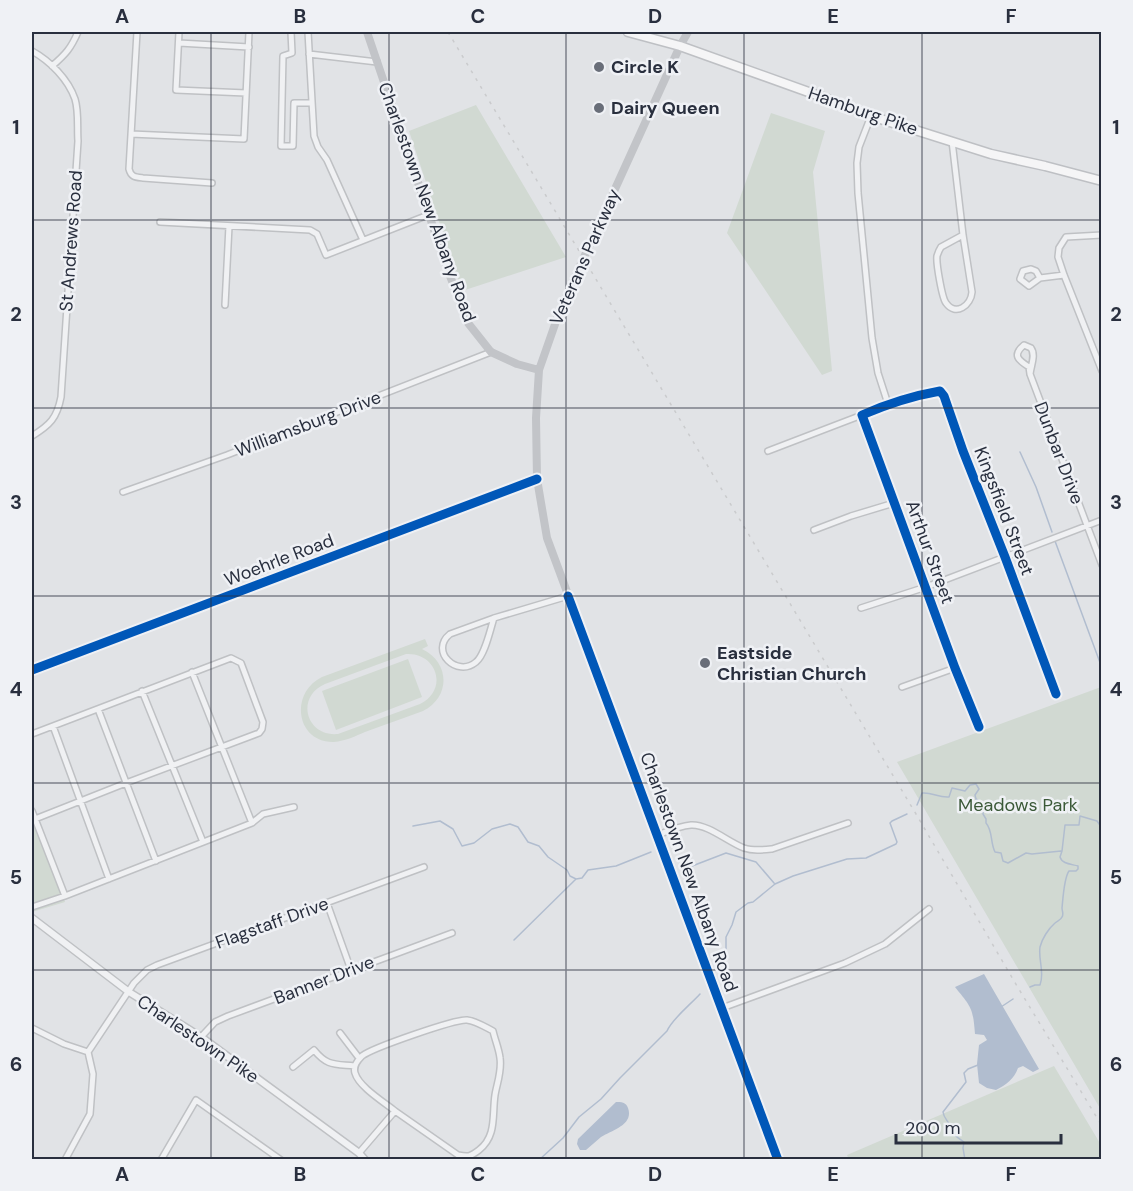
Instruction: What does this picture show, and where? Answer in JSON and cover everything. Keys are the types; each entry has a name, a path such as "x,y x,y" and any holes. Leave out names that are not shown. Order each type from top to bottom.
{"main road":[{"name":"Charlestown New Albany Road","path":"367,32 428,215 468,323 491,352 517,364 539,370"},
{"name":"Hamburg Pike","path":"628,32 680,46 871,116 991,154 1101,181"},
{"name":"Veterans Parkway","path":"537,479 536,418 539,370 560,310 686,32"},
{"name":"Charlestown New Albany Road","path":"537,479 547,538 778,1160"}],"street":[{"path":"52,66 71,48 78,32"},
{"path":"137,32 130,174 134,177 212,183"},
{"path":"179,32 176,90 246,93"},
{"path":"131,134 243,139 249,32"},
{"path":"291,32 292,53 283,56 281,146 293,146 294,103 312,103"},
{"path":"308,32 314,136 363,240"},
{"path":"179,43 249,47"},
{"name":"St Andrews Road","path":"32,51 52,66 70,89 77,110 78,141 61,397 51,423 32,436"},
{"path":"309,54 377,62"},
{"path":"768,451 888,404 878,373 872,338 856,163 859,147 871,116"},
{"path":"952,141 972,292 972,299 966,306 957,309 946,303 937,257 940,247 963,235"},
{"path":"160,222 313,231 326,255 428,215"},
{"path":"225,305 229,226"},
{"path":"1101,235 1066,237 1059,248 1058,256 1101,371"},
{"path":"1040,278 1064,275"},
{"name":"Dunbar Drive","path":"1030,374 1034,352 1024,345 1019,349 1017,357 1029,367 1030,374 1101,565"},
{"name":"Williamsburg Drive","path":"123,492 227,455 491,352"},
{"name":"Kingsfield Street","path":"888,404 940,391 944,396 963,452 1056,694"},
{"name":"Arthur Street","path":"862,415 979,727"},
{"name":"Woehrle Road","path":"32,670 537,479"},
{"path":"814,530 894,503"},
{"path":"861,608 926,587 1101,520"},
{"path":"494,618 478,662 460,667 451,664 442,653 446,637 450,634 494,618 568,596"},
{"path":"32,734 231,658 241,663 263,722 259,733 35,819"},
{"path":"902,687 955,668"},
{"path":"192,672 252,823"},
{"path":"142,691 203,842"},
{"path":"98,708 156,861"},
{"path":"53,726 109,879"},
{"path":"32,907 252,823 263,814 294,807"},
{"path":"32,811 65,896"},
{"path":"658,836 691,825 701,827 744,848 760,850 772,849 848,823"},
{"name":"Flagstaff Drive","path":"88,1052 139,976 147,970 424,867"},
{"path":"327,903 351,970"},
{"path":"722,1008 845,963 885,944 929,909"},
{"name":"Charlestown Pike","path":"32,918 129,992 201,1037 359,1153 364,1160"},
{"name":"Banner Drive","path":"201,1037 215,1022 228,1016 452,933"},
{"path":"456,1020 469,1020 484,1026 493,1031 500,1059 492,1134 485,1145 475,1153 466,1157 458,1155 366,1088 356,1074 354,1066 367,1053 456,1020"},
{"path":"32,1028 64,1044 88,1052 93,1074 90,1114 65,1160"},
{"path":"340,1033 360,1058"},
{"path":"293,1067 314,1050 322,1060 327,1062 354,1066"},
{"path":"161,1160 196,1100 281,1160"},
{"path":"359,1153 395,1111"}],"green space":[{"path":"476,105 566,257 462,291 409,131"},
{"path":"771,113 825,131 813,172 832,371 822,375 727,233"},
{"path":"425,639 428,646 422,649 438,662 443,680 439,697 423,711 334,742 321,740 311,735 301,716 301,705 305,694 311,684 322,677","holes":["406,654 417,655 432,665 436,673 434,690 429,698 420,704 338,734 327,733 312,723 307,706 316,690 325,684"]},
{"path":"408,659 422,697 336,730 322,691"},
{"name":"Meadows Park","path":"1102,687 1101,1110 897,762"},
{"path":"32,818 65,902 32,912"},
{"path":"1054,1066 1101,1145 1101,1159 849,1160 847,1155"}],"water":[{"path":"984,974 1039,1069 1033,1072 1023,1066 1018,1068 1009,1081 996,1090 979,1083 977,1064 979,1045 987,1040 984,1035 975,1034 970,1008 955,987"},
{"path":"616,1102 625,1103 628,1108 628,1119 625,1123 601,1137 586,1150 580,1150 577,1144 578,1139"}],"waterway":[{"path":"1020,452 1036,487 1052,532"},
{"path":"1055,541 1102,668"},
{"path":"917,805 922,793 949,797 952,788 965,791 970,785 976,784 979,789 975,795 976,799 984,804 983,814 990,830 993,848 995,852 1001,853 1003,861 1008,863 1026,853 1061,851"},
{"path":"724,974 728,968 726,937 736,912 775,884 793,876 847,859 866,858 896,844 890,823 907,814"},
{"path":"1030,987 1040,985 1041,944 1050,928 1063,916 1063,894 1067,874 1069,871 1078,869 1078,866 1065,862 1060,857 1065,825 1079,825 1080,816 1097,821 1102,828"},
{"path":"413,826 440,821 453,829 462,846 474,843 492,829 510,824 518,827 528,842 539,846 548,857 576,879"},
{"path":"514,940 588,870 616,866 651,852"},
{"path":"687,868 726,853 756,862 774,883"},
{"path":"539,1160 563,1138 579,1117 601,1099 667,1031 677,1017 700,994"},
{"path":"1001,1007 1013,999"},
{"path":"965,1160 964,1142 954,1134 943,1112 966,1082 964,1073 978,1065"}],"railway":[{"path":"448,32 1102,1126"}],"cycle path":[{"path":"979,727 862,415 920,395 940,391 944,396 1056,694"},
{"path":"32,670 537,479"},
{"path":"568,596 778,1160"}],"place":[{"name":"Circle K","path":"599,67"},
{"name":"Dairy Queen","path":"599,108"},
{"name":"Eastside Christian Church","path":"705,663"}]}
